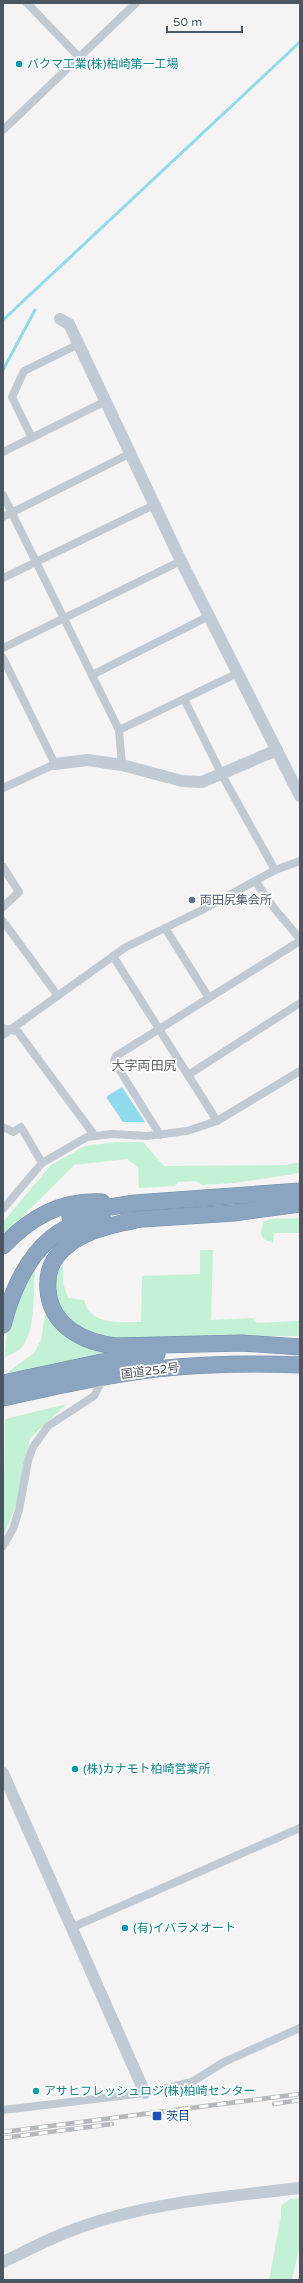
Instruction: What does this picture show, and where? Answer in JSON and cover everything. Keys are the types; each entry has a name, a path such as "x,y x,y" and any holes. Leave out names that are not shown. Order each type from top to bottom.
{"highway":[{"path":"232,1195 300,1180"},
{"path":"3,1246 23,1227 55,1208 80,1202 135,1203 300,1191"},
{"path":"3,1294 24,1254 43,1233 78,1214 135,1203"},
{"path":"234,1214 300,1204"},
{"path":"3,1325 11,1300 25,1268 33,1255 54,1236 77,1224 88,1222 234,1214 300,1213"},
{"path":"136,1220 90,1232 67,1246 51,1265 47,1285 52,1307 58,1318 76,1334 101,1344 117,1346 242,1342 300,1348"},
{"name":"国道252号","path":"3,1383 97,1363 167,1353 240,1348 300,1348"},
{"name":"国道252号","path":"3,1398 104,1377 195,1366 233,1364 300,1365"},
{"path":"3,1403 104,1377"}],"street":[{"path":"27,3 78,56"},
{"path":"3,130 78,56 136,3"},
{"path":"60,319 68,324 181,561 300,796"},
{"path":"32,438 12,396 24,371 77,344"},
{"path":"3,452 104,402"},
{"path":"3,517 129,454"},
{"path":"3,495 62,618 119,730 122,765"},
{"path":"3,578 154,505"},
{"path":"3,648 181,561"},
{"path":"92,675 209,616"},
{"path":"3,658 55,764"},
{"path":"119,730 238,673"},
{"path":"184,699 222,775 275,870"},
{"path":"3,788 55,764 87,760 122,765 182,781 202,782 222,775 277,750"},
{"path":"5,1031 58,996 113,956 256,882 275,870 300,862"},
{"path":"3,868 19,892 3,907"},
{"path":"160,1135 114,1061 116,1056 300,940 274,908 256,882"},
{"path":"3,921 58,996"},
{"path":"165,928 209,998"},
{"path":"113,956 217,1121"},
{"path":"188,1075 300,1003"},
{"path":"5,1031 18,1032 95,1136"},
{"path":"3,1209 42,1163 87,1137 112,1134 146,1136 187,1131 217,1121 300,1071"},
{"path":"3,1127 13,1132 21,1127 42,1163"},
{"path":"3,1546 13,1529 17,1516 33,1447 48,1426 94,1396 104,1377"},
{"path":"3,1773 73,1927 145,2093"},
{"path":"73,1927 300,1828"},
{"path":"3,2110 145,2093 192,2082 224,2062 300,2028"},
{"path":"3,2262 78,2228 129,2214 172,2205 300,2188"}],"green space":[{"path":"116,1142 143,1142 164,1166 286,1165 300,1162 300,1173 234,1183 202,1185 196,1181 178,1182 175,1186 139,1188 138,1167 127,1159 74,1165 3,1236 3,1222 51,1165 85,1146"},
{"path":"300,1218 300,1233 274,1233 273,1243 265,1240 261,1234 263,1223 270,1219"},
{"path":"200,1250 213,1250 211,1320 253,1318 256,1323 300,1321 300,1336 209,1337 128,1342 84,1332 60,1313 56,1294 56,1281 59,1270 63,1264 63,1283 68,1298 84,1300 87,1308 92,1314 107,1321 141,1322 142,1276 200,1274"},
{"path":"35,1269 32,1319 27,1338 21,1348 5,1357 7,1334 12,1310 28,1278"},
{"path":"46,1309 77,1343 94,1350 125,1355 7,1373 34,1353 41,1340"},
{"path":"67,1404 30,1438 18,1500 3,1537 5,1419"},
{"path":"300,2198 300,2244 292,2280 269,2280 281,2216 281,2206 290,2199"}],"water":[{"path":"122,1087 145,1122 123,1122 106,1097"}],"waterway":[{"path":"3,320 300,42"},
{"path":"3,370 35,310"}],"railway":[{"path":"3,2132 300,2094"},
{"path":"274,2104 300,2100"},
{"path":"3,2138 112,2124"}],"place":[{"name":"バクマ工業(株)柏崎第一工場","path":"19,64"},
{"name":"両田尻集会所","path":"192,900"},
{"name":"(株)カナモト柏崎営業所","path":"75,1769"},
{"name":"(有)イバラメオート","path":"125,1928"},
{"name":"アサヒフレッシュロジ(株)柏崎センター","path":"36,2091"},
{"name":"茨目","path":"157,2116"}],"district":[{"name":"大字両田尻","path":"144,1066"}]}
